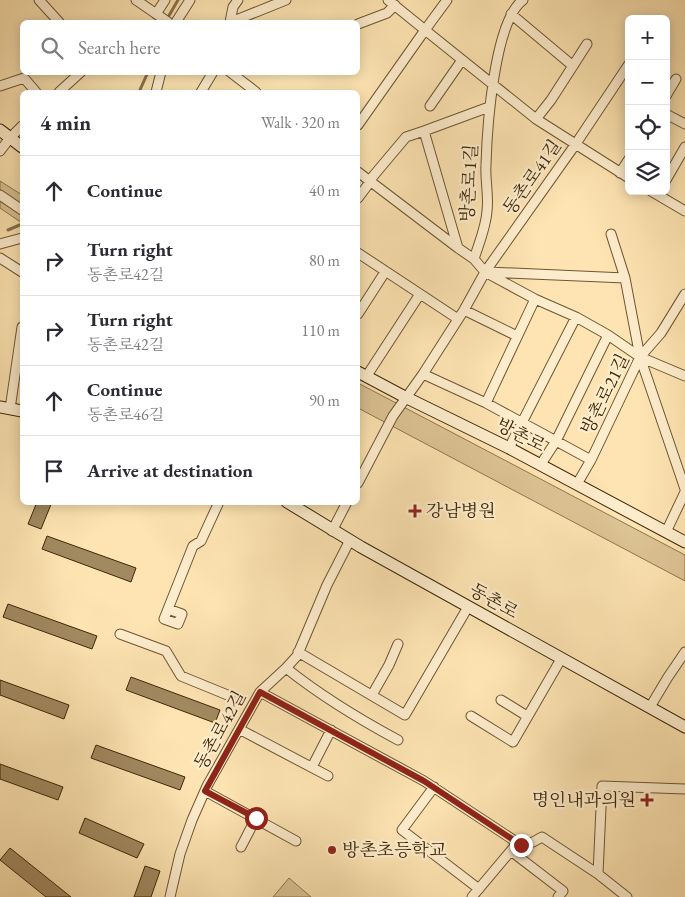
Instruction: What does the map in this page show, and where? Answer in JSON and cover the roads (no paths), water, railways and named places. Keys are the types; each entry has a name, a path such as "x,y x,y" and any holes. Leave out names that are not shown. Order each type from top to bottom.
{"main road":[{"path":"0,130 20,145"},
{"name":"방촌로","path":"362,374 541,464 685,542"},
{"path":"5,408 20,411"},
{"name":"동촌로","path":"292,505 332,530 468,607 685,727"}],"street":[{"path":"39,0 56,19"},
{"path":"136,0 161,18 165,0"},
{"path":"177,20 190,0"},
{"path":"231,20 233,7 238,0"},
{"path":"236,20 286,0"},
{"path":"360,122 447,0"},
{"path":"523,0 511,14 573,66"},
{"path":"360,23 387,13 392,2 536,119 625,176"},
{"name":"방촌로1길","path":"474,259 483,233 487,210 486,167 489,107 502,39 511,14"},
{"path":"536,119 551,100 587,44"},
{"path":"430,106 462,60"},
{"name":"동촌로41길","path":"360,479 393,416 423,374 464,310 485,272 575,145 625,70"},
{"path":"61,90 78,75"},
{"path":"156,90 160,75"},
{"path":"202,90 211,75"},
{"path":"234,75 253,90"},
{"path":"0,86 24,78 34,90"},
{"path":"670,89 676,79"},
{"name":"방촌로1길","path":"370,181 406,137 489,107"},
{"path":"670,116 685,124"},
{"path":"0,151 20,128"},
{"name":"방촌로1길","path":"424,131 458,248"},
{"path":"670,173 685,147"},
{"name":"방촌로1길","path":"360,174 474,259 485,272 535,299 576,317 608,335 640,357 684,373"},
{"path":"360,195 370,181"},
{"path":"0,195 20,209"},
{"path":"661,195 685,211"},
{"path":"611,234 625,278 640,357 685,490 666,532"},
{"path":"0,244 20,239"},
{"path":"360,255 458,319"},
{"path":"0,258 20,271"},
{"path":"360,311 385,272"},
{"path":"485,272 625,278"},
{"path":"362,374 420,294"},
{"name":"방촌로21길","path":"577,484 591,460 640,357 661,333 685,294"},
{"path":"423,374 486,403 535,299"},
{"path":"464,310 517,336"},
{"path":"509,448 576,317"},
{"path":"541,464 556,442 608,335"},
{"path":"5,408 20,337"},
{"name":"방촌로21길","path":"486,403 591,460"},
{"path":"168,609 193,546 201,541 219,505"},
{"path":"332,530 345,505"},
{"name":"동촌로42길","path":"171,896 180,854 205,791 260,692 286,668 298,652 350,540"},
{"path":"298,652 405,715 468,607"},
{"path":"120,634 166,651 181,676 230,696"},
{"path":"372,695 389,665 398,644"},
{"path":"650,707 685,652"},
{"path":"471,716 513,742 561,659"},
{"path":"286,668 304,682 398,740"},
{"name":"동촌로42길","path":"260,692 406,770 517,842"},
{"path":"501,700 527,716"},
{"path":"239,729 328,776"},
{"path":"312,768 331,730"},
{"path":"598,874 602,786 685,788"},
{"path":"434,787 402,830 478,889"},
{"path":"205,791 296,841"},
{"path":"241,847 256,818"},
{"path":"472,897 517,842 521,845 542,837 598,874 628,897"},
{"path":"510,851 563,891 558,897"}],"waterway":[{"path":"167,19 178,0"},
{"path":"140,90 147,75"},
{"path":"8,230 20,225"}],"place":[{"name":"강남병원","path":"415,511"},
{"name":"명인내과의원","path":"647,800"},
{"name":"방촌초등학교","path":"332,850"}]}
